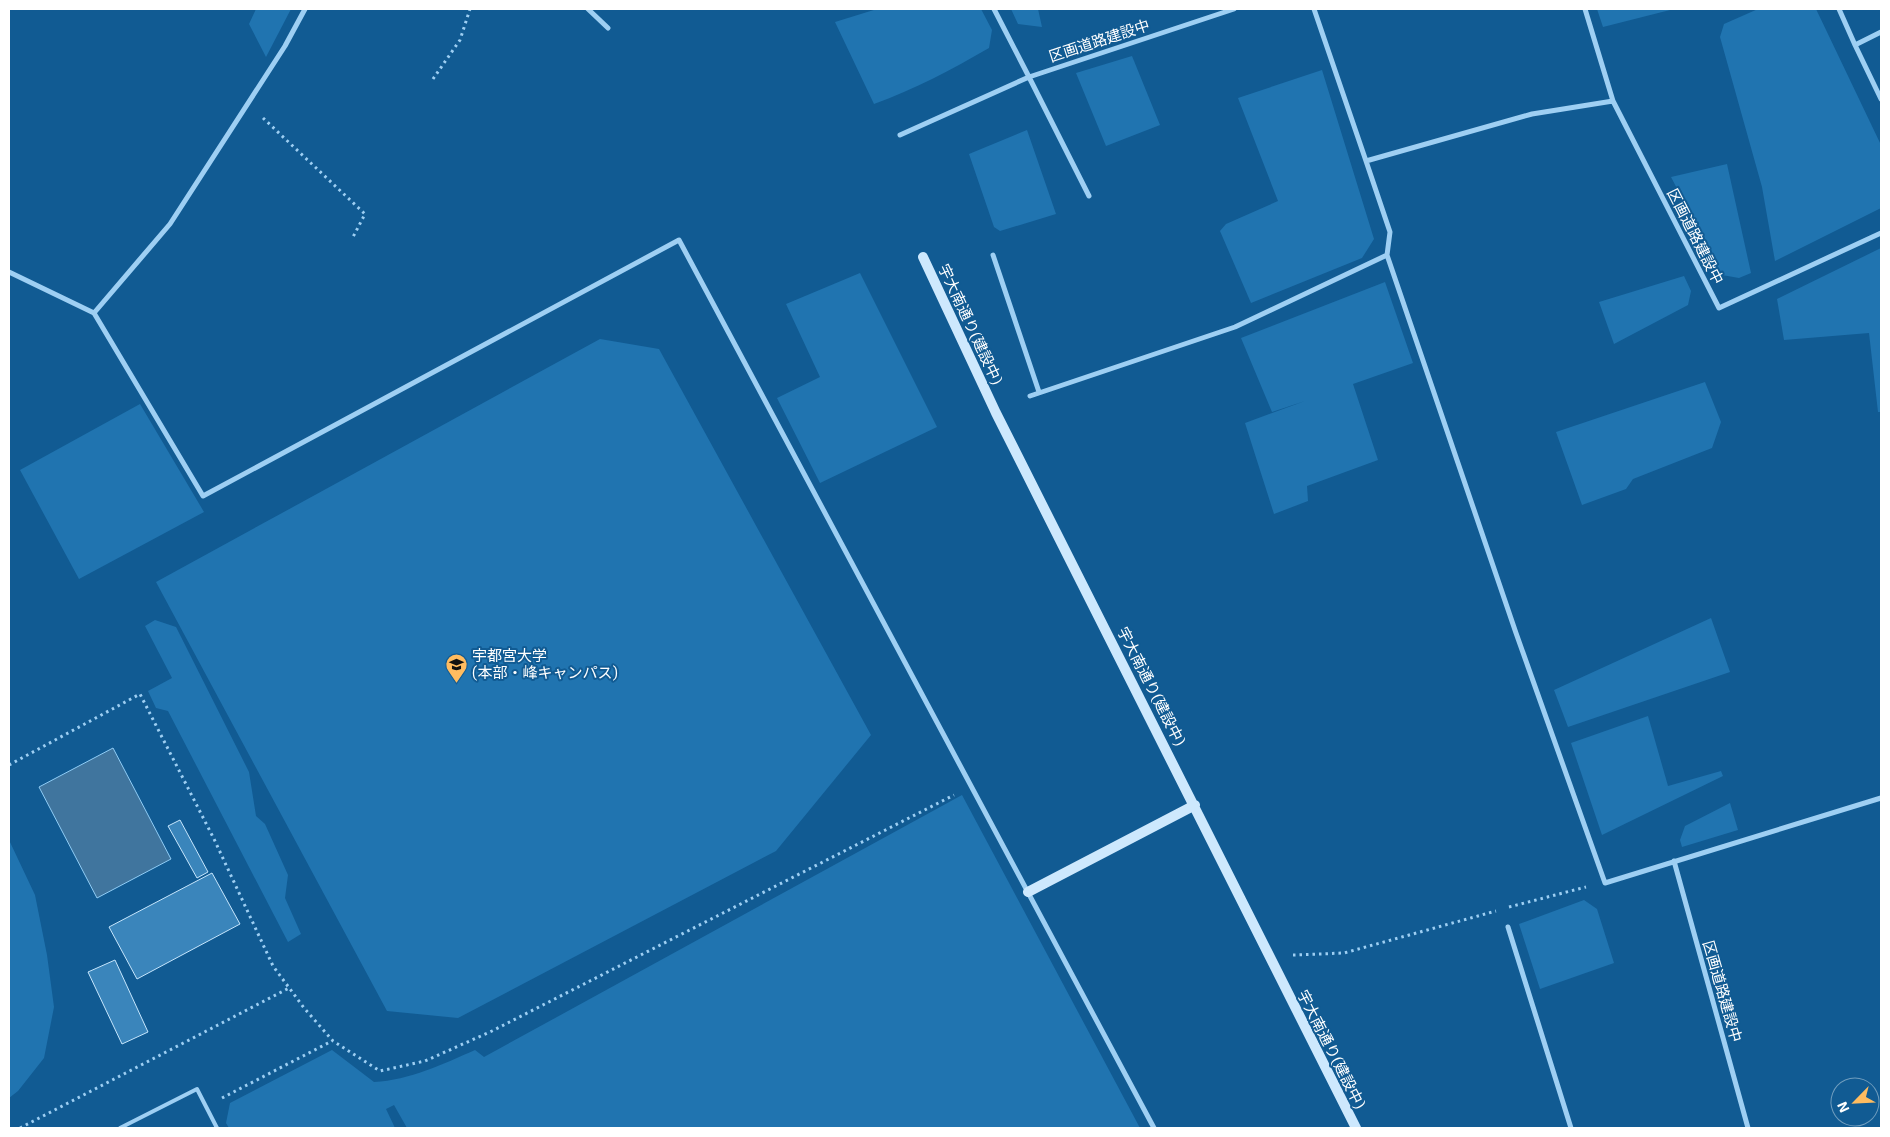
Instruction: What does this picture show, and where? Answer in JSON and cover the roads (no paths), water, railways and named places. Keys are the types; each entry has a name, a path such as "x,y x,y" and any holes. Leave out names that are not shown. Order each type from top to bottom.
{"street":[{"path":"94,313 170,224 285,46 305,9"},
{"path":"588,9 608,28"},
{"path":"994,9 1088,196"},
{"name":"区画道路建設中","path":"900,135 1029,77 1234,9"},
{"path":"1314,9 1390,232 1387,256 1468,488 1516,633 1605,883 1881,798"},
{"name":"区画道路建設中","path":"1585,9 1613,101 1719,308 1881,232"},
{"path":"1839,9 1881,99"},
{"path":"1855,45 1881,32"},
{"path":"1366,161 1532,114 1613,101"},
{"path":"9,272 94,313 203,496 679,240 1154,1128"},
{"path":"992,256 1039,392"},
{"path":"1030,396 1235,327 1387,256"},
{"name":"宇大南通り(建設中)","path":"923,257 996,413 1356,1128"},
{"path":"1028,892 1195,805"},
{"name":"区画道路建設中","path":"1674,862 1748,1128"},
{"path":"1508,926 1571,1128"}],"lane":[{"path":"120,1128 197,1090 217,1128"}],"place":[{"name":"宇都宮大学 (本部・峰キャンパス)","path":"456,683"}]}
